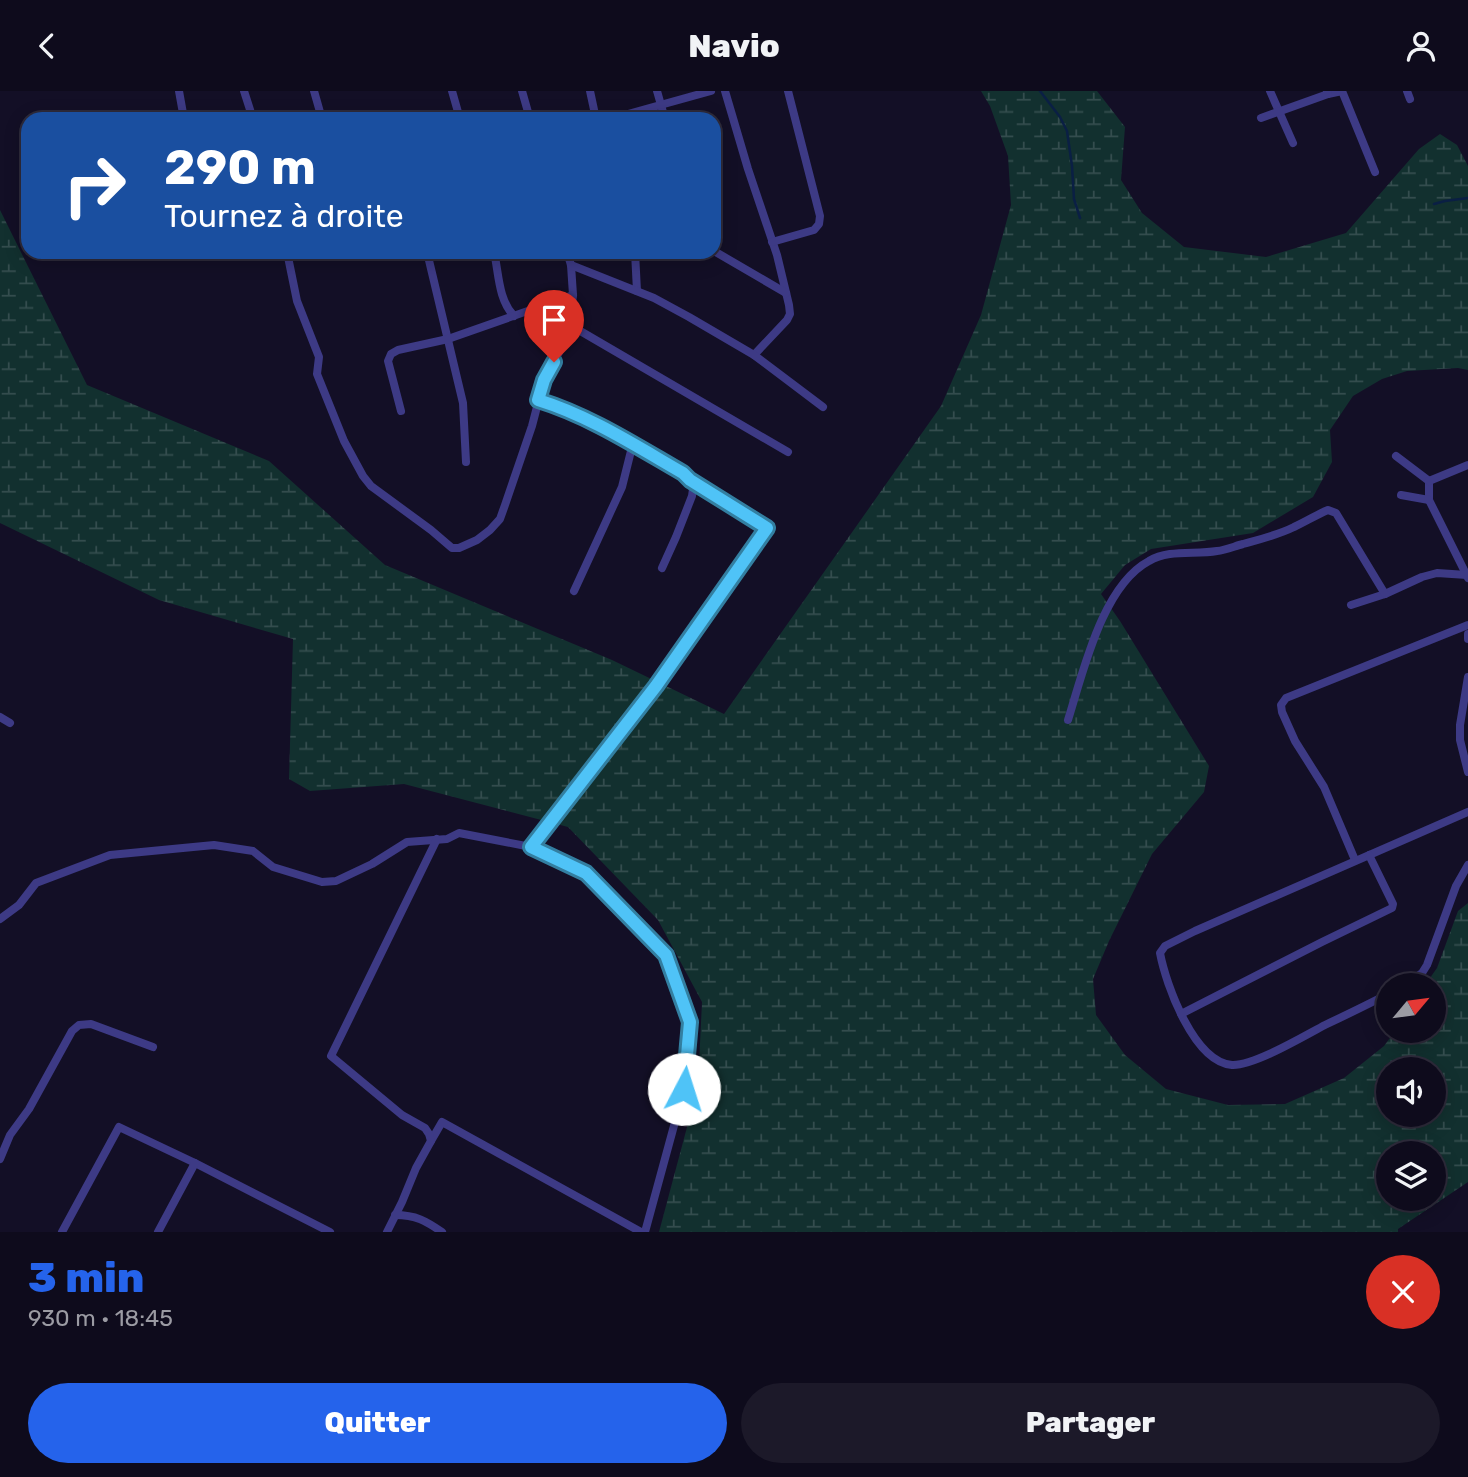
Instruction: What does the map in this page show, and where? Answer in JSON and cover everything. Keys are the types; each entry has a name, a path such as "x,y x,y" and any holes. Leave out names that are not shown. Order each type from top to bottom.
{"street":[{"path":"178,91 182,112"},
{"path":"244,91 251,112"},
{"path":"314,91 319,112"},
{"path":"452,91 458,112"},
{"path":"522,91 528,112"},
{"path":"590,91 594,112"},
{"path":"657,91 662,112"},
{"path":"635,112 712,91"},
{"path":"725,91 772,242 790,314 754,355"},
{"path":"772,242 814,230 819,224 820,216 788,91"},
{"path":"1270,91 1293,143"},
{"path":"1261,118 1327,92 1342,91 1375,172"},
{"path":"721,255 786,293"},
{"path":"288,259 297,301 319,358 317,374 344,441 363,476 372,486 452,548 459,548 477,540 500,519 532,426 544,380 564,345 570,325 573,295 569,259"},
{"path":"430,259 463,403 466,463"},
{"path":"495,259 502,297 514,316"},
{"path":"635,259 637,291"},
{"path":"571,265 637,291 689,317 754,355 823,407"},
{"path":"401,411 388,361 391,354 398,349 448,339 573,295"},
{"path":"570,325 788,452"},
{"path":"531,847 656,686 767,528 683,473 630,443 559,406 538,400"},
{"path":"574,591 622,487 631,451 630,443"},
{"path":"1396,456 1429,481 1430,500 1467,576"},
{"path":"1429,481 1468,465"},
{"path":"662,568 691,496 693,489 690,480"},
{"path":"1401,495 1430,500"},
{"path":"1068,720 1096,633 1110,604 1122,585 1135,572 1159,556 1220,551 1271,537 1328,510 1336,513 1385,594"},
{"path":"1350,605 1437,573 1467,576"},
{"path":"1355,860 1324,787 1296,741 1281,705 1286,698 1468,625"},
{"path":"1468,677 1460,740 1468,772"},
{"path":"0,717 10,723"},
{"path":"1376,1000 1287,1045 1244,1064 1231,1065 1219,1062 1206,1052 1186,1025 1162,966 1160,953 1161,949 1195,930 1468,812"},
{"path":"0,919 19,905 36,883 110,855 214,845 253,851 273,867 322,883 336,881 372,864 407,842 447,839 459,834 531,847 586,873 666,955 690,1022 684,1089 643,1232 442,1122 415,1168 387,1232"},
{"path":"430,1141 425,1128 402,1115 331,1056 437,839"},
{"path":"1181,1014 1392,908 1393,904 1370,855"},
{"path":"1423,973 1456,886 1468,865"},
{"path":"0,1159 10,1135 29,1109 72,1031 79,1025 90,1024 153,1047"},
{"path":"62,1232 118,1127 330,1232"},
{"path":"158,1232 195,1163"},
{"path":"395,1215 417,1217 442,1232"}],"green space":[{"path":"981,91 1097,91 1125,127 1121,180 1142,213 1184,247 1266,257 1346,233 1419,149 1440,134 1457,145 1468,166 1468,370 1458,368 1407,371 1382,379 1353,396 1330,430 1332,462 1313,497 1253,533 1151,549 1125,565 1101,594 1209,766 1204,792 1152,854 1093,979 1096,1015 1125,1055 1166,1089 1228,1105 1285,1104 1344,1078 1386,1043 1446,1043 1446,973 1433,973 1458,911 1468,903 1468,1182 1446,1197 1446,1141 1376,1141 1376,1211 1425,1211 1398,1229 1398,1232 659,1232 698,1086 702,1002 658,920 568,827 404,784 310,791 289,779 293,639 159,600 0,523 0,210 21,252 21,259 24,259 87,385 269,461 385,565 612,660 724,714 941,406 981,315 1011,205 1008,156 990,106"}],"waterway":[{"path":"1040,91 1067,131 1074,199 1080,218"},
{"path":"1434,204 1468,198"}],"route":[{"path":"554,362 544,380 538,400 559,406 618,435 683,473 767,528 656,686 531,847 586,873 666,955 690,1022 684,1089"}]}
